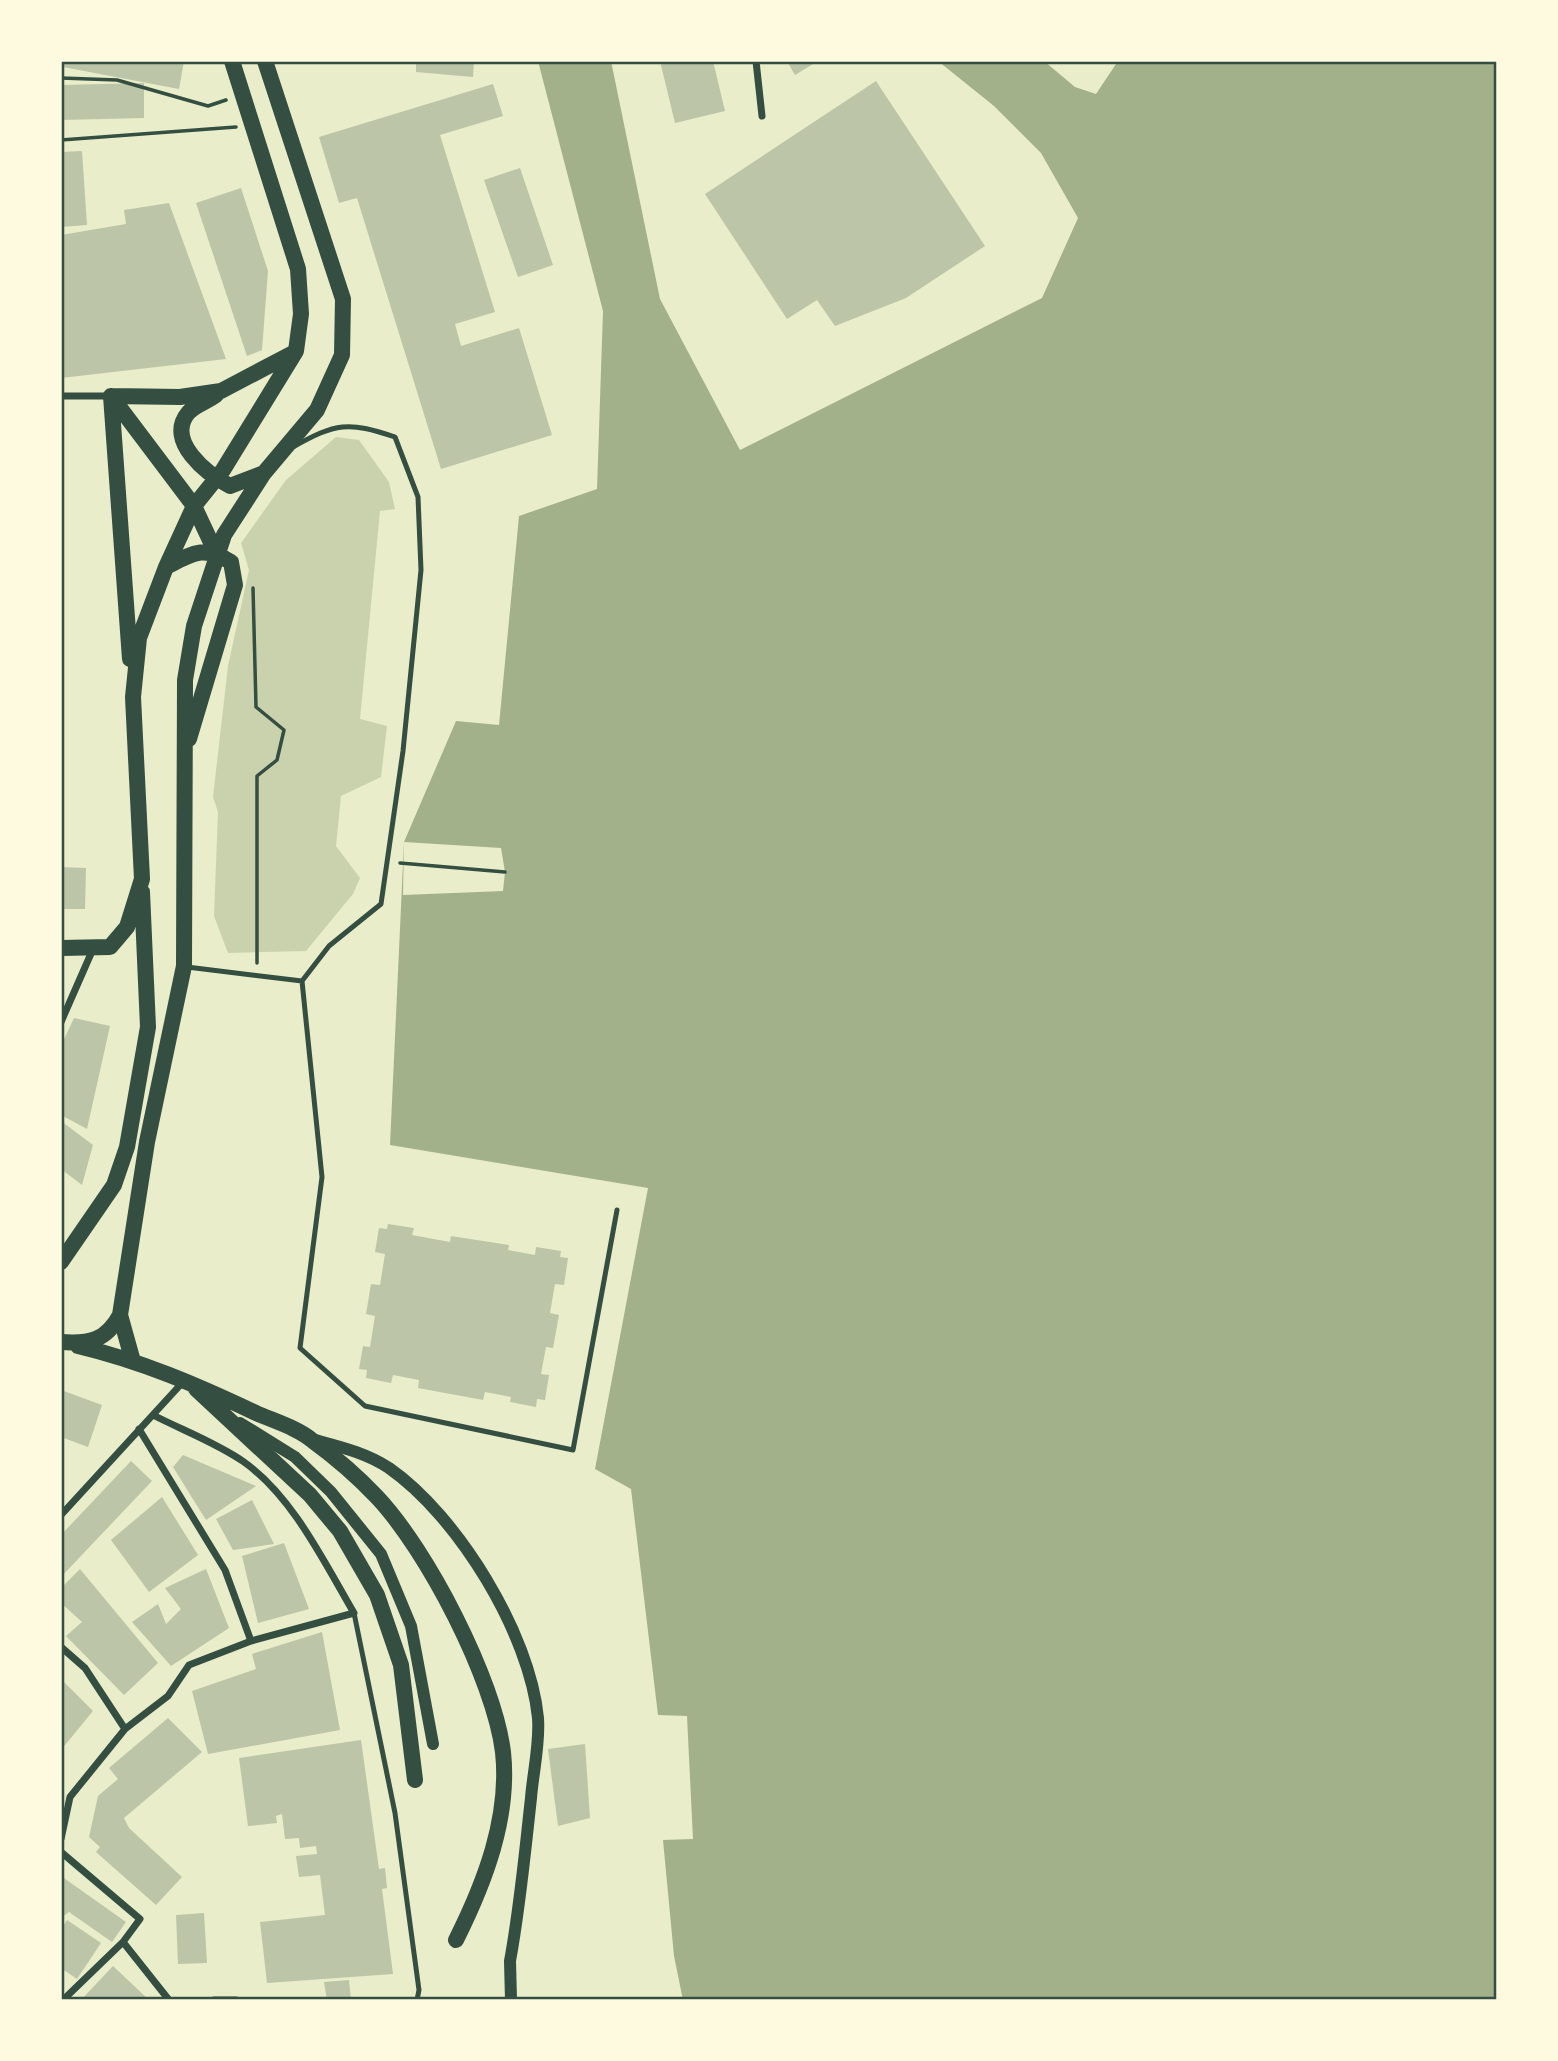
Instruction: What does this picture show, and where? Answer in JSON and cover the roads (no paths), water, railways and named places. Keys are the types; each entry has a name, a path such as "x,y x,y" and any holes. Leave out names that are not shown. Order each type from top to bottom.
{"main road":[{"path":"133,697 139,638 166,567 194,506 216,478 296,351 301,314 298,269 232,61"},
{"path":"61,1342 83,1343 101,1339 112,1329 120,1315 147,1142 184,966 185,680 194,626 216,553 243,501 317,410 342,355 343,299 265,61"},
{"path":"264,473 230,486 216,478 184,446 181,434 190,411 220,391 296,351"},
{"path":"111,396 180,397 220,391"},
{"path":"111,396 194,506 216,553"},
{"path":"61,1262 114,1185 127,1147 148,1027 133,697 111,396"},
{"path":"166,567 196,552 216,553 230,562 235,585 184,755"},
{"path":"61,948 110,947 127,927 142,879"},
{"path":"120,1315 132,1359"},
{"path":"61,1342 132,1359 186,1379 311,1439 377,1497 410,1539 471,1646 503,1752 499,1821 482,1882 456,1940"},
{"path":"186,1379 310,1495 340,1531 377,1595 401,1665 415,1780"}],"street":[{"path":"756,61 762,116"},
{"path":"61,396 111,396"},
{"path":"61,1022 93,949"},
{"path":"61,1515 186,1379"},
{"path":"219,1410 295,1457 331,1492 381,1554 411,1626 433,1744"},
{"path":"61,1839 70,1797 125,1729 168,1696 189,1665 251,1641 354,1613 311,1540 278,1495 244,1462 153,1415"},
{"path":"139,1429 225,1570 251,1641"},
{"path":"311,1439 362,1453 418,1490 456,1532 474,1560 510,1626 525,1665 538,1719 510,1961 511,2000"},
{"path":"61,1647 85,1668 125,1729"},
{"path":"61,1852 140,1919 122,1942 63,2000"},
{"path":"122,1942 169,2000"},
{"path":"214,2000 236,2000"}],"lane":[{"path":"264,473 285,452 326,429 360,425 394,437 418,497 421,570 403,751 381,904 329,946 302,981 322,1177 300,1348 365,1406 573,1450 617,1210"},
{"path":"184,966 302,981"},
{"path":"354,1613 395,1813 419,1990 417,2000"}]}
